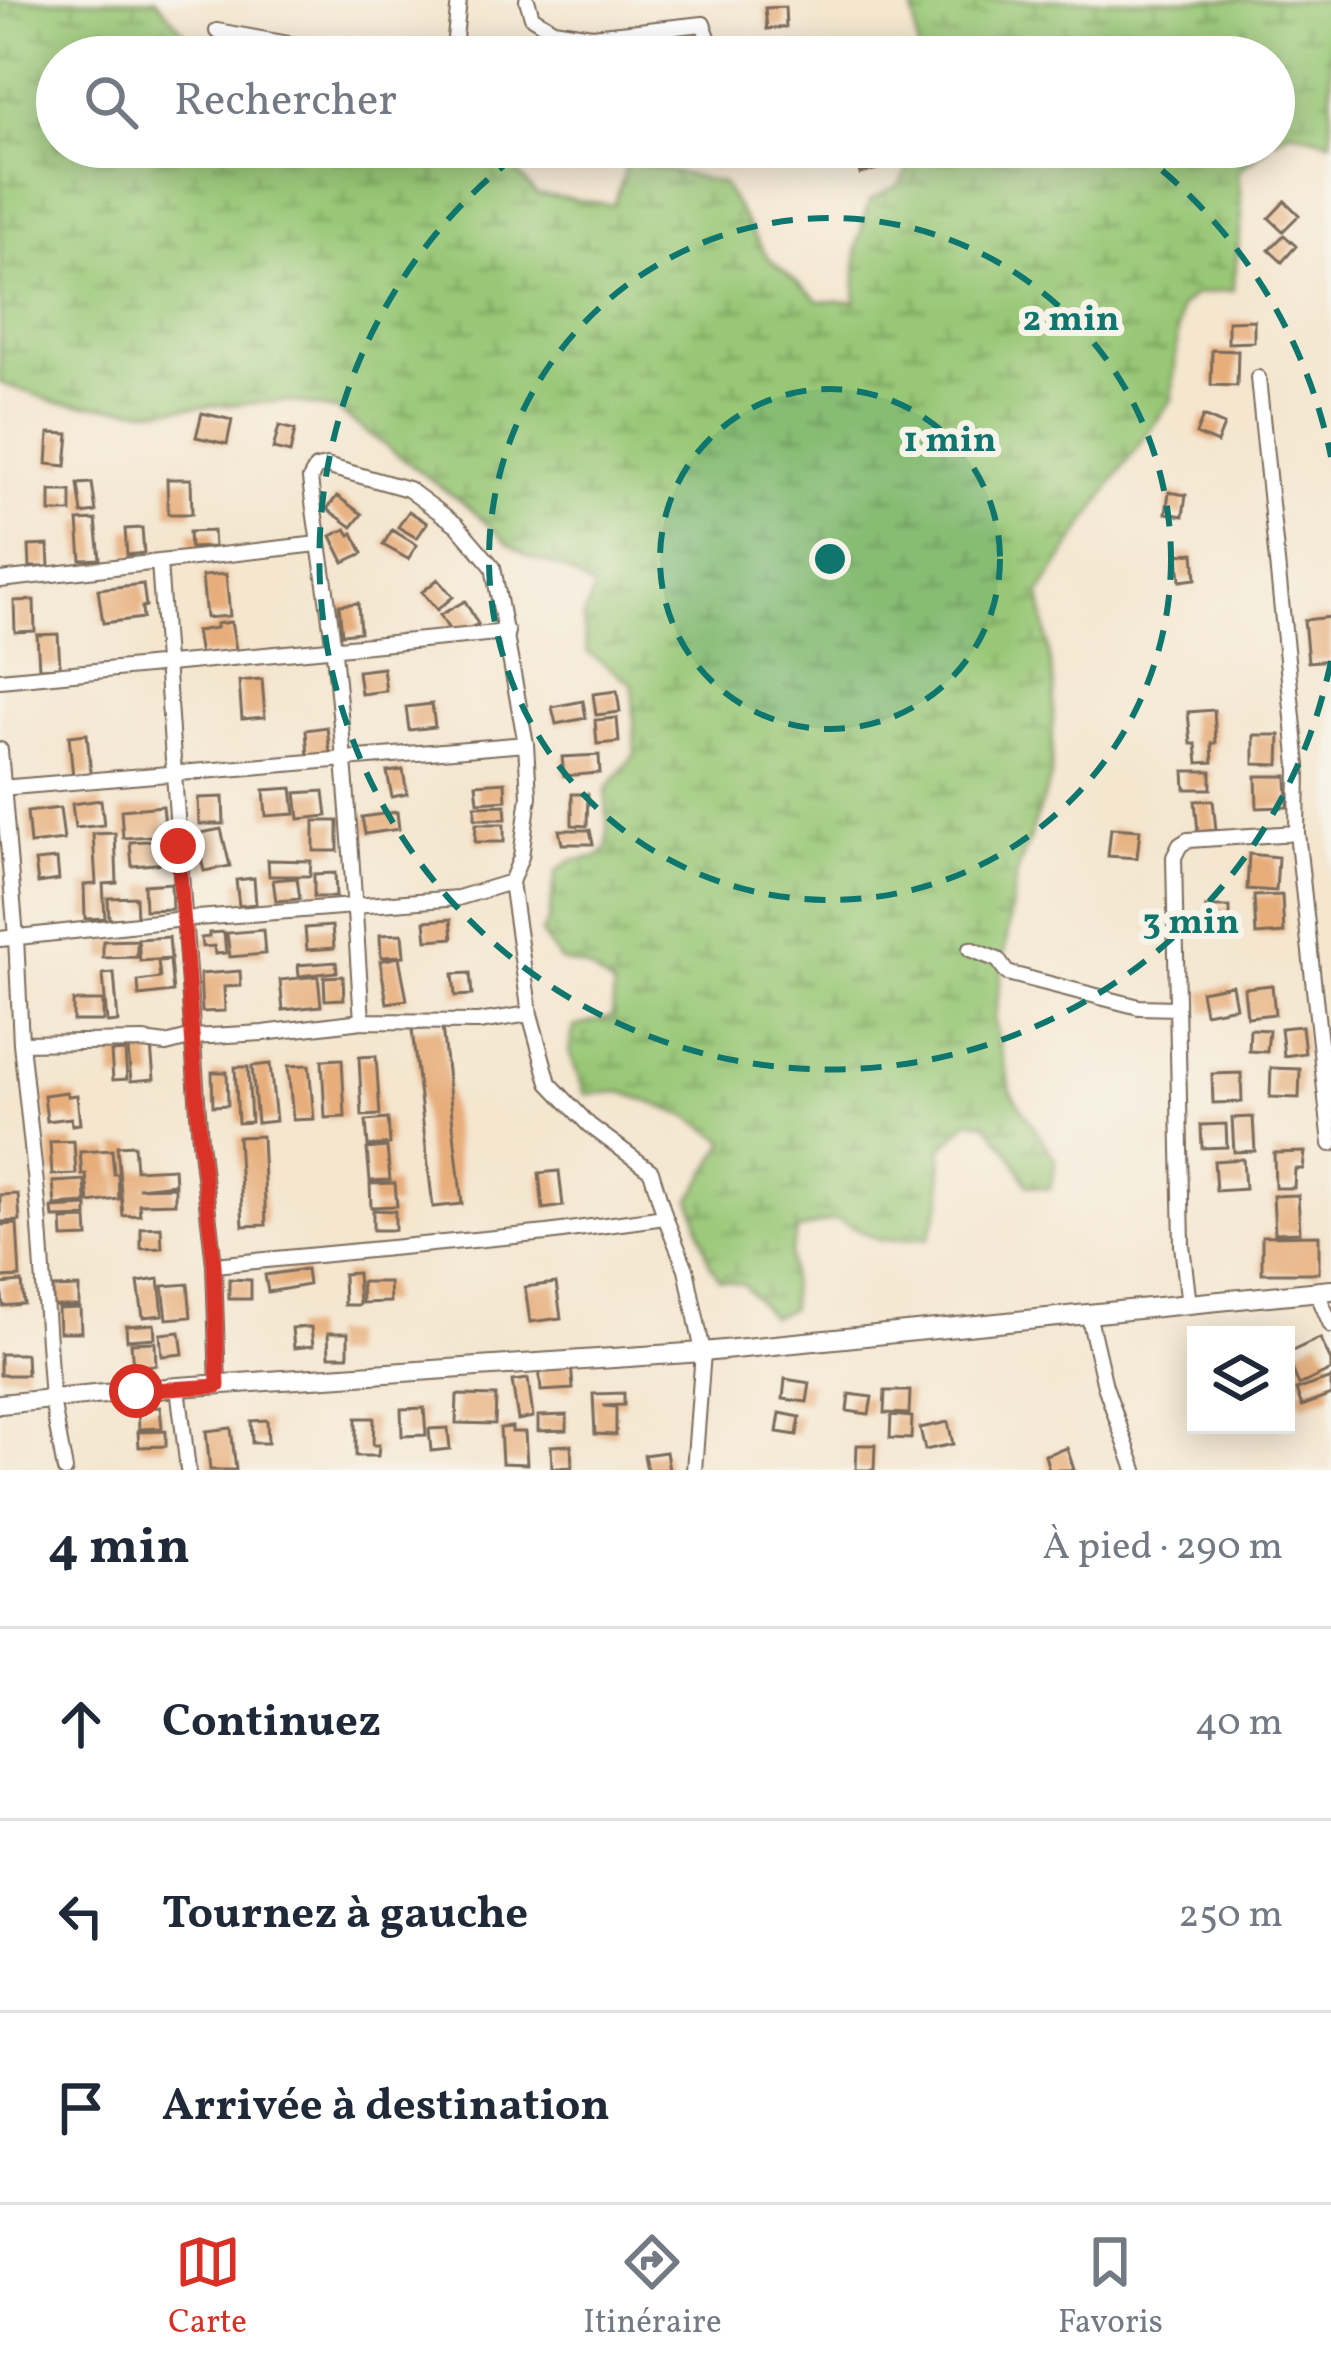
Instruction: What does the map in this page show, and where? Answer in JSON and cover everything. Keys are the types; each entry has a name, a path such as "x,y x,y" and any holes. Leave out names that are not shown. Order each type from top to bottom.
{"main road":[{"path":"0,1404 703,1352 1323,1290"}],"street":[{"path":"455,36 459,0"},
{"path":"526,0 532,17 553,30 592,36 703,23 708,36"},
{"path":"217,31 245,36"},
{"path":"1258,378 1298,766 1297,833 1331,1144"},
{"path":"362,1021 334,649 310,479 316,468 326,466 408,489 458,524 493,568 526,743 529,796 521,857 511,882 530,1013 549,1083 589,1125 652,1171 686,1269 703,1352 694,1470"},
{"path":"0,580 318,544"},
{"path":"159,562 200,1142 214,1264 218,1386"},
{"path":"0,680 507,632"},
{"path":"1,788 526,743"},
{"path":"0,750 8,938 39,1213 52,1400 65,1470"},
{"path":"1189,1305 1182,1245 1174,857 1180,844 1188,840 1297,833"},
{"path":"8,938 458,898 511,882"},
{"path":"970,949 998,960 1007,973 1139,1007 1177,1009"},
{"path":"21,1043 166,1044 193,1037 362,1021 478,1022 530,1013"},
{"path":"214,1264 665,1217"},
{"path":"1323,1290 1331,1325"},
{"path":"1088,1313 1105,1385 1135,1470"},
{"path":"178,1388 188,1470"}],"green space":[{"path":"0,0 156,0 188,36 36,36 36,168 513,168 536,194 614,205 626,168 658,168 722,183 768,258 819,301 855,302 857,246 869,201 900,184 908,168 1242,168 1238,171 1242,216 1233,290 1194,295 1180,308 1172,399 1040,593 1054,686 1051,777 1016,876 994,1023 1012,1094 1056,1160 1050,1189 1028,1185 986,1123 969,1120 941,1150 942,1201 928,1239 879,1240 836,1219 797,1230 790,1255 791,1309 771,1317 743,1284 719,1279 709,1262 691,1199 726,1141 689,1117 623,1092 585,1094 569,1051 574,1027 612,1017 614,987 586,967 561,961 541,934 549,920 556,872 570,861 598,857 608,847 606,790 635,754 633,684 587,652 583,620 594,589 564,569 509,544 472,510 337,410 286,401 149,410 59,403 0,383"},
{"path":"912,0 1331,0 1331,141 1295,132 1295,36 916,36"}],"building":[{"path":"785,7 786,27 767,29 765,8"},
{"path":"1285,201 1299,215 1283,231 1269,218"},
{"path":"1284,235 1296,246 1282,262 1269,250"},
{"path":"1254,320 1254,342 1228,343 1228,321"},
{"path":"1212,350 1238,351 1237,386 1211,385"},
{"path":"202,413 232,420 227,444 196,437"},
{"path":"1203,416 1224,425 1217,443 1196,434"},
{"path":"279,426 295,430 290,453 273,449"},
{"path":"49,433 69,434 66,466 47,464"},
{"path":"167,479 191,479 192,514 168,514"},
{"path":"92,483 96,512 82,514 78,484"},
{"path":"50,491 71,491 71,512 50,512"},
{"path":"1169,492 1186,495 1183,516 1166,513"},
{"path":"337,496 362,514 352,527 327,509"},
{"path":"409,511 427,523 417,538 398,527"},
{"path":"96,520 100,559 81,560 78,521"},
{"path":"142,528 144,553 127,555 125,529"},
{"path":"346,529 363,553 344,562 331,536"},
{"path":"392,530 417,545 408,559 383,545"},
{"path":"213,531 214,547 190,548 189,532"},
{"path":"48,545 49,567 30,567 29,546"},
{"path":"1194,553 1196,579 1180,581 1178,554"},
{"path":"226,574 230,616 206,618 202,576"},
{"path":"438,579 453,597 437,610 422,592"},
{"path":"143,584 143,618 103,623 98,589"},
{"path":"34,600 35,631 15,632 14,601"},
{"path":"465,601 478,624 453,636 440,615"},
{"path":"358,603 360,632 342,634 339,605"},
{"path":"1331,617 1331,660 1308,662 1304,620"},
{"path":"231,622 237,654 200,656 196,631"},
{"path":"58,634 60,667 39,668 37,635"},
{"path":"383,668 386,691 361,694 358,671"},
{"path":"262,679 265,717 242,719 239,681"},
{"path":"617,691 620,712 596,715 593,694"},
{"path":"583,701 586,718 556,724 552,707"},
{"path":"432,704 435,727 409,730 406,707"},
{"path":"1214,710 1213,762 1198,763 1188,712"},
{"path":"617,718 619,742 597,744 595,720"},
{"path":"327,727 330,753 308,756 306,730"},
{"path":"87,734 91,775 73,777 69,736"},
{"path":"1254,735 1280,735 1279,765 1254,764"},
{"path":"599,755 600,773 564,776 562,757"},
{"path":"403,770 407,794 392,797 387,772"},
{"path":"1184,771 1211,771 1211,789 1185,789"},
{"path":"1256,776 1287,776 1288,807 1257,808"},
{"path":"505,782 506,800 478,802 476,784"},
{"path":"292,788 295,814 266,816 264,790"},
{"path":"324,791 327,816 299,819 296,793"},
{"path":"572,794 588,794 587,826 572,825"},
{"path":"223,797 224,824 199,824 198,798"},
{"path":"101,800 104,825 75,828 72,804"},
{"path":"1213,800 1216,830 1198,832 1195,801"},
{"path":"505,805 506,819 475,819 475,806"},
{"path":"163,806 166,835 123,838 121,810"},
{"path":"60,808 64,840 30,844 27,812"},
{"path":"397,812 399,829 365,834 362,817"},
{"path":"314,821 338,821 338,851 314,851"},
{"path":"476,824 504,824 504,842 475,842"},
{"path":"1111,828 1140,830 1137,858 1108,856"},
{"path":"221,829 230,866 204,871 196,834"},
{"path":"559,830 590,830 593,844 562,844"},
{"path":"115,833 117,883 103,884 105,918 85,919 84,885 96,884 93,834"},
{"path":"164,840 166,863 132,866 130,842"},
{"path":"1249,854 1278,857 1276,891 1247,889"},
{"path":"57,859 59,880 38,883 35,861"},
{"path":"268,860 311,861 310,876 269,876"},
{"path":"335,873 336,897 314,897 314,874"},
{"path":"254,878 256,904 239,906 236,880"},
{"path":"297,878 300,899 276,901 273,880"},
{"path":"171,883 172,909 145,910 144,885"},
{"path":"1282,895 1284,933 1256,935 1254,896"},
{"path":"136,897 137,918 109,919 108,898"},
{"path":"1206,907 1230,907 1230,932 1206,932"},
{"path":"451,919 453,938 427,940 425,921"},
{"path":"332,926 334,948 307,950 305,928"},
{"path":"263,930 265,954 230,957 227,933"},
{"path":"224,932 226,953 215,954 214,946 202,947 201,938"},
{"path":"402,934 404,956 381,957 380,935"},
{"path":"169,937 171,959 140,961 138,939"},
{"path":"137,940 137,957 103,958 103,941"},
{"path":"399,957 407,1000 387,1003 380,961"},
{"path":"170,960 173,992 139,996 138,981 160,978 158,961"},
{"path":"336,962 337,972 299,976 298,965"},
{"path":"240,971 241,986 224,987 225,1011 202,1012 200,974"},
{"path":"114,973 118,1022 107,1023 103,974"},
{"path":"470,973 472,995 455,996 453,974"},
{"path":"318,976 321,1006 283,1010 280,980"},
{"path":"343,976 344,999 325,1000 324,977"},
{"path":"1232,985 1236,1007 1205,1013 1201,991"},
{"path":"1272,985 1275,1014 1247,1017 1244,988"},
{"path":"73,1001 103,1001 103,1021 73,1021"},
{"path":"1302,1026 1305,1053 1284,1056 1281,1028"},
{"path":"442,1027 462,1204 433,1207 412,1030"},
{"path":"1250,1029 1269,1030 1267,1052 1249,1051"},
{"path":"151,1046 154,1079 131,1081 128,1049"},
{"path":"125,1051 127,1079 113,1080 111,1052"},
{"path":"376,1056 380,1115 362,1116 359,1057"},
{"path":"342,1059 345,1117 325,1118 322,1060"},
{"path":"270,1064 276,1121 257,1123 252,1066"},
{"path":"309,1065 314,1119 293,1120 288,1066"},
{"path":"235,1067 248,1067 251,1122 238,1123"},
{"path":"1271,1068 1300,1069 1299,1098 1270,1097"},
{"path":"212,1072 227,1072 228,1105 213,1106"},
{"path":"1241,1073 1242,1102 1213,1103 1212,1074"},
{"path":"44,1095 77,1095 80,1124 72,1125 71,1118 47,1121"},
{"path":"1253,1117 1255,1151 1234,1152 1232,1118"},
{"path":"388,1119 390,1144 368,1146 366,1121"},
{"path":"1226,1124 1227,1147 1202,1148 1201,1125"},
{"path":"262,1136 266,1225 243,1226 238,1137"},
{"path":"74,1141 76,1174 52,1175 50,1142"},
{"path":"134,1145 136,1170 174,1168 175,1184 138,1188 175,1187 175,1203 139,1204 140,1215 123,1216 117,1146"},
{"path":"387,1147 390,1180 370,1181 367,1149"},
{"path":"112,1150 119,1199 89,1203 80,1152"},
{"path":"1305,1152 1303,1169 1295,1169 1294,1188 1275,1188 1274,1153"},
{"path":"1243,1159 1245,1189 1216,1191 1214,1161"},
{"path":"559,1171 563,1206 543,1209 539,1173"},
{"path":"85,1180 86,1203 55,1205 53,1182"},
{"path":"395,1183 397,1206 371,1207 370,1184"},
{"path":"18,1194 20,1221 0,1222 0,1195"},
{"path":"1298,1195 1300,1232 1275,1233 1273,1196"},
{"path":"87,1206 87,1217 53,1218 52,1208"},
{"path":"373,1210 395,1211 395,1230 373,1230"},
{"path":"87,1219 88,1237 63,1238 62,1220"},
{"path":"17,1224 20,1277 1,1278 0,1225"},
{"path":"161,1227 162,1248 141,1249 141,1228"},
{"path":"1319,1235 1319,1273 1262,1273 1262,1236"},
{"path":"306,1269 308,1285 268,1292 265,1275"},
{"path":"357,1273 359,1305 344,1305 343,1274"},
{"path":"159,1279 163,1315 143,1317 138,1282"},
{"path":"229,1279 251,1280 251,1299 229,1299"},
{"path":"22,1282 24,1304 3,1306 1,1284"},
{"path":"361,1282 389,1282 390,1302 362,1303"},
{"path":"556,1283 561,1318 530,1322 525,1287"},
{"path":"188,1284 191,1317 167,1319 163,1286"},
{"path":"79,1287 79,1306 53,1306 53,1288"},
{"path":"80,1308 81,1332 59,1332 58,1309"},
{"path":"154,1324 155,1338 127,1340 126,1326"},
{"path":"311,1327 313,1346 294,1348 292,1328"},
{"path":"180,1332 183,1354 162,1356 160,1334"},
{"path":"328,1333 348,1333 348,1356 329,1356"},
{"path":"1320,1338 1331,1370 1299,1385 1295,1350"},
{"path":"155,1342 156,1365 133,1367 131,1343"},
{"path":"0,1354 26,1354 27,1375 0,1375"},
{"path":"571,1363 573,1389 541,1391 539,1365"},
{"path":"1331,1378 1331,1395 1302,1406 1296,1390"},
{"path":"528,1379 533,1417 518,1420 512,1381"},
{"path":"785,1379 810,1383 807,1402 783,1399"},
{"path":"885,1391 910,1391 909,1414 884,1413"},
{"path":"624,1393 624,1405 603,1406 616,1407 616,1435 595,1434 593,1394"},
{"path":"849,1394 872,1397 869,1414 847,1411"},
{"path":"457,1395 496,1396 495,1424 456,1423"},
{"path":"160,1407 162,1428 139,1429 138,1408"},
{"path":"424,1408 426,1435 402,1436 401,1409"},
{"path":"780,1413 800,1417 797,1435 777,1432"},
{"path":"567,1415 567,1430 538,1431 538,1416"},
{"path":"891,1415 912,1417 911,1439 890,1438"},
{"path":"356,1418 374,1418 373,1445 379,1445 378,1456 356,1456"},
{"path":"267,1420 268,1443 252,1443 251,1421"},
{"path":"948,1422 953,1444 925,1450 920,1428"},
{"path":"512,1427 512,1432 525,1432 527,1464 502,1463 500,1428"},
{"path":"231,1428 236,1470 210,1470 206,1431"},
{"path":"448,1428 450,1449 431,1451 429,1429"},
{"path":"166,1431 166,1446 139,1447 138,1432"},
{"path":"571,1445 572,1467 552,1468 551,1446"},
{"path":"857,1445 875,1445 874,1470 856,1470"},
{"path":"1067,1448 1074,1470 1049,1470 1045,1455"},
{"path":"666,1452 669,1470 647,1470 644,1455"}],"route":[{"path":"136,1391 218,1386 214,1264 178,846"}]}
